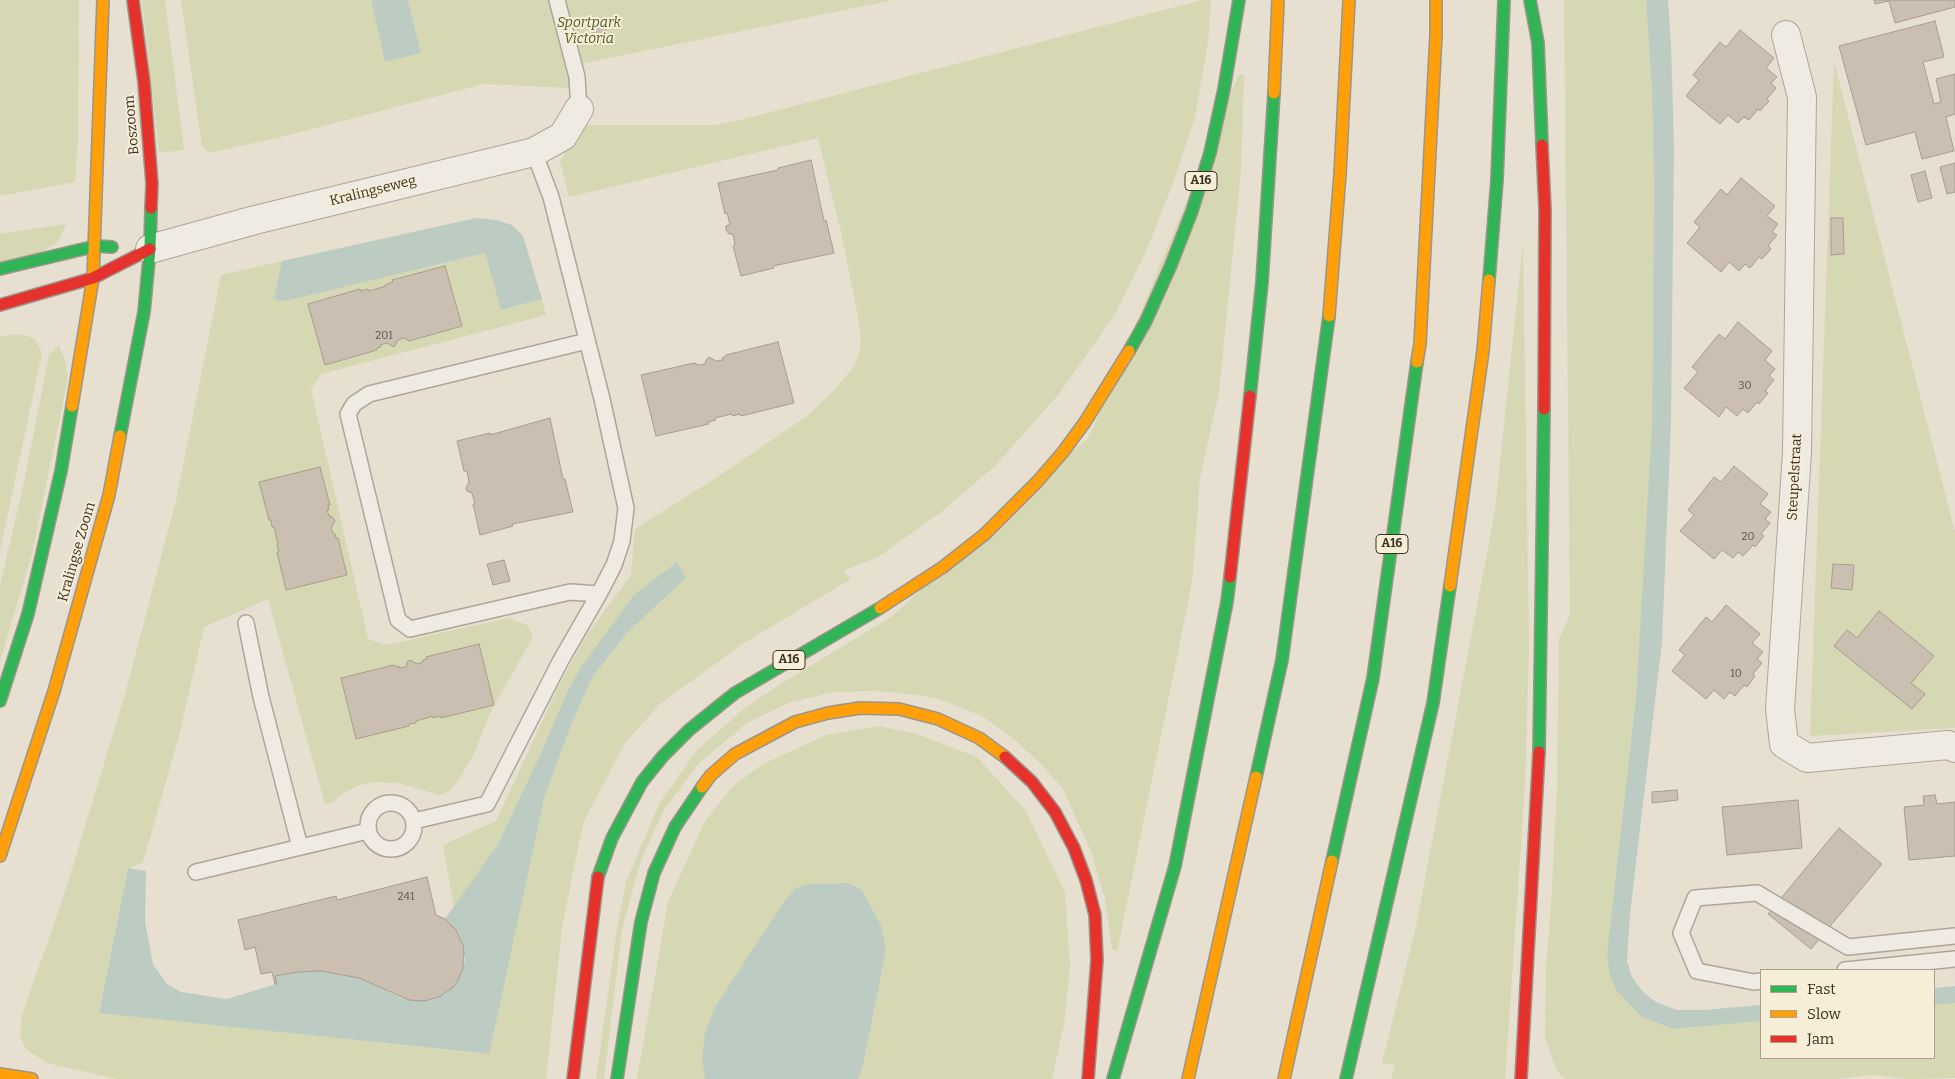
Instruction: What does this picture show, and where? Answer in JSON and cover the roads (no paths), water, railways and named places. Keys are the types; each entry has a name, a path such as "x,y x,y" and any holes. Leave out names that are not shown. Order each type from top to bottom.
{"main road":[{"path":"0,701 28,614 61,471 94,278 103,0"},
{"name":"Boszoom","path":"133,0 144,82 152,184 150,249"},
{"name":"A16","path":"573,1079 598,877 612,838 642,782 663,756 689,730 735,693 880,608 943,566 985,534 1037,482 1063,452 1117,372 1146,321 1171,265 1192,211 1210,152 1234,35 1239,0"},
{"path":"1113,1079 1175,866 1227,602 1262,282 1278,0"},
{"name":"A16","path":"1284,1079 1373,678 1380,629 1420,344 1436,35 1436,0"},
{"path":"1346,1077 1430,712 1435,683 1483,351 1497,180 1504,0"},
{"path":"1521,1079 1538,791 1543,498 1545,210 1538,43 1530,0"},
{"path":"1188,1079 1282,660 1327,335 1340,174 1349,3"},
{"name":"Kralingseweg","path":"0,269 96,246 150,249"},
{"name":"Kralingseweg","path":"0,305 94,278 150,249"},
{"name":"Kralingse Zoom","path":"0,856 54,691 109,495 144,312 150,249"},
{"path":"617,1079 641,922 654,873 675,827 693,798 711,775 736,754 760,740 796,722 828,713 860,708 899,709 938,719 979,738 1007,759 1032,782 1055,812 1074,848 1086,880 1095,915 1097,960 1088,1079"},
{"path":"0,1074 32,1079"}],"street":[{"name":"Steupelstraat","path":"1786,35 1802,97 1797,452 1780,709 1784,744 1807,758 1948,745 1955,748"},
{"name":"Kralingseweg","path":"150,249 256,220 534,152 563,136 579,108"}],"lane":[{"path":"557,0 577,77 579,108"},
{"path":"414,821 487,804 561,660 614,565 622,542 626,508 602,399 551,198 534,152"},
{"path":"588,341 369,394 354,404 348,414 398,620 410,628 570,592 599,594"},
{"path":"246,623 261,697 300,847"},
{"path":"395,803 404,806 410,812 414,821 411,839 405,845 396,848 387,849 379,846 372,840 368,831 368,822 371,814 378,807 386,804 395,803"},
{"path":"196,872 368,831"},
{"path":"1760,981 1754,982 1697,970 1681,933 1695,898 1757,894 1848,947 1955,936"},
{"path":"1856,969 1955,960"}],"park label":[{"name":"Sportpark Victoria","path":"589,32"}]}
